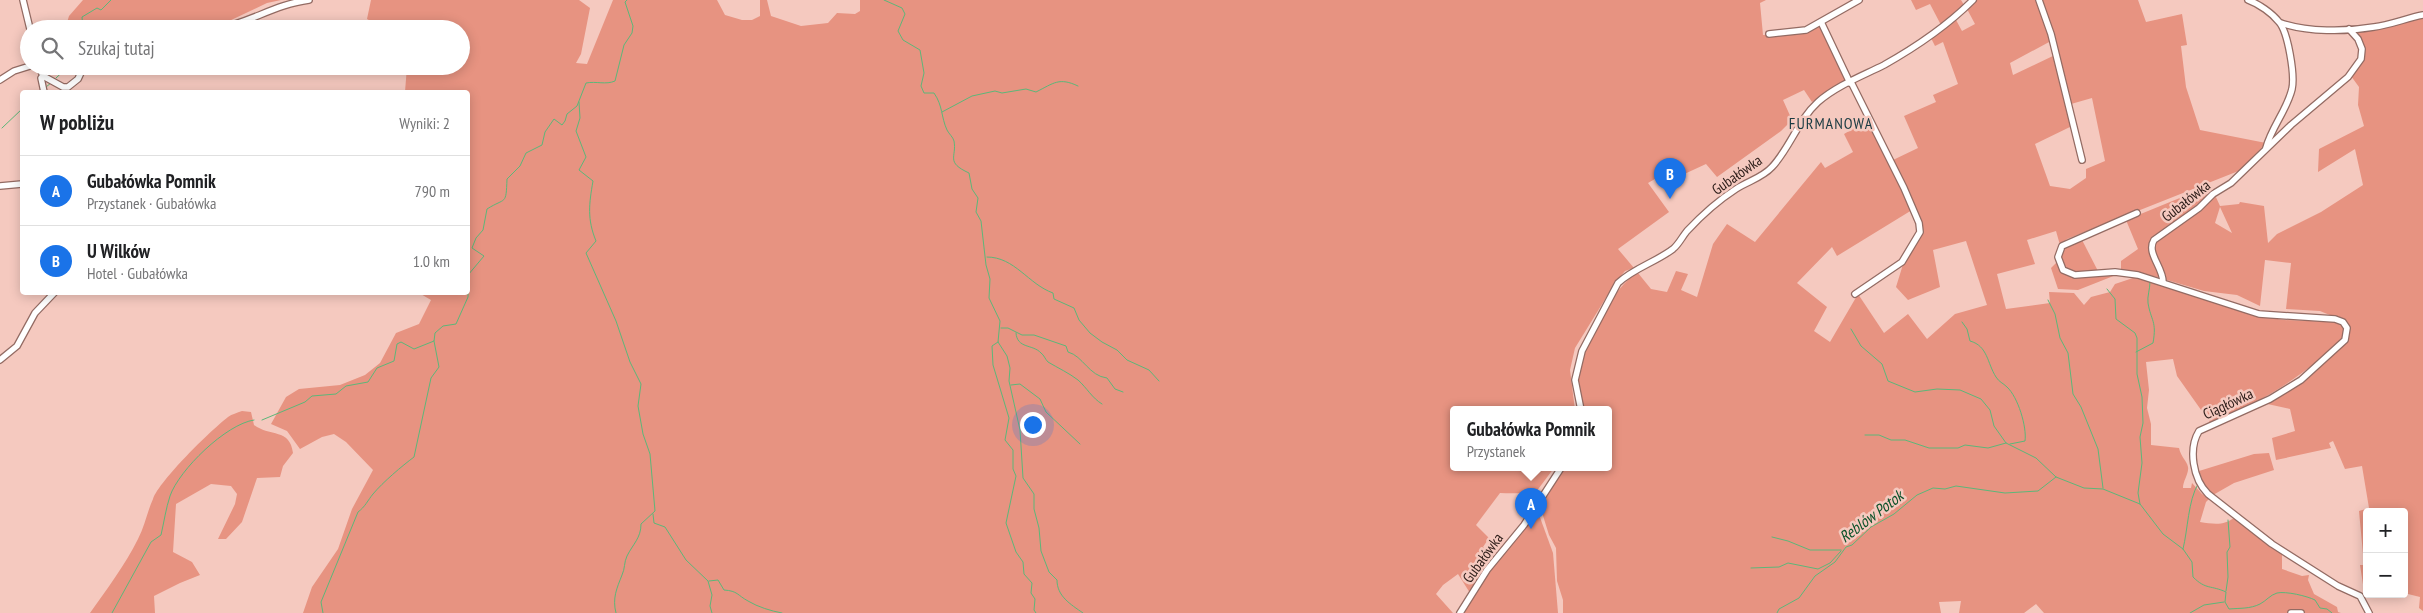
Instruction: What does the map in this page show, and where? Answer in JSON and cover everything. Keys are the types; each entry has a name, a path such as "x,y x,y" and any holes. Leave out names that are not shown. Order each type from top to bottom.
{"street":[{"path":"23,0 28,20"},
{"path":"246,20 284,4 309,0"},
{"path":"1769,34 1796,32 1821,22 1859,0"},
{"name":"Gubałówka","path":"1580,406 1575,380 1582,351 1618,283 1627,275 1653,262 1674,248 1688,230 1725,198 1738,188 1760,177 1772,167 1802,121 1818,103 1850,82 1915,46 1943,26 1973,0"},
{"path":"2040,0 2051,34 2082,160"},
{"path":"2248,0 2257,3 2281,23 2294,27 2374,28 2423,15"},
{"path":"1821,22 1904,188 1920,232 1902,262 1855,294"},
{"name":"Gubałówka","path":"2266,150 2292,88 2290,59 2281,23"},
{"name":"Gubałówka","path":"2163,282 2162,270 2151,251 2151,245 2154,240 2199,208 2213,194 2231,183 2355,69 2361,59 2362,48 2349,29"},
{"path":"0,80 20,69"},
{"path":"44,90 43,76 63,87 68,87 80,75"},
{"path":"0,186 20,184"},
{"name":"Gubałówka","path":"2136,213 2070,240 2062,246 2059,252 2059,264 2068,274 2115,272 2138,275 2194,292"},
{"name":"Ciągłówka","path":"2194,292 2259,314 2335,319 2344,322 2347,328 2345,340 2301,380 2270,399 2199,431 2195,437 2193,462 2204,490 2208,494 2278,548 2338,586 2360,596 2369,613"},
{"path":"0,360 17,346 35,313 51,295"},
{"name":"Gubałówka","path":"1460,613 1487,570 1524,525 1559,471"},
{"path":"2291,613 2301,613"}],"shaded area":[{"path":"83,0 281,0 267,3 231,20 68,20"},
{"path":"371,0 579,0 590,8 581,54 576,63 587,64 613,0 717,0 725,15 742,20 752,20 760,16 760,0 767,0 771,16 801,26 828,23 837,13 855,14 860,11 860,0 1766,0 1760,3 1763,35 1796,34 1824,22 1852,79 1812,102 1804,90 1783,100 1792,120 1781,131 1717,177 1706,164 1680,176 1674,168 1648,183 1669,212 1618,249 1634,268 1625,271 1615,283 1575,348 1570,370 1574,406 1450,406 1450,471 1552,471 1533,496 1500,493 1476,525 1489,538 1483,547 1494,558 1470,593 1458,574 1443,585 1436,594 1453,613 303,613 312,587 338,549 352,509 373,470 346,442 334,434 322,437 300,449 287,431 271,424 286,397 299,389 340,385 365,375 380,363 396,333 419,324 431,300 422,295 470,295 470,90 405,90 406,75 470,75 470,20 367,19"},
{"path":"1911,0 1961,0 1964,5 1941,25 1930,4 1916,10"},
{"path":"1975,0 2038,0 2051,41 2010,63 2013,75 2055,55 2072,126 2035,144 2050,186 2070,189 2086,178 2086,169 2105,161 2092,98 2071,104 2042,0 2138,0 2146,22 2182,14 2187,45 2181,46 2186,87 2200,130 2266,143 2241,170 2067,239 2060,245 2056,231 2027,240 2035,264 1997,274 2006,309 2050,303 2049,292 2074,293 2084,305 2091,297 2110,292 2115,284 2136,277 2258,316 2284,320 2336,322 2343,326 2345,331 2343,337 2298,376 2247,407 2211,424 2177,376 2173,359 2146,362 2149,390 2147,408 2151,424 2151,445 2179,448 2188,467 2183,488 2191,488 2192,483 2202,494 2210,498 2206,502 2200,522 2223,523 2235,517 2282,553 2282,569 2302,576 2309,575 2308,580 2314,594 2337,607 2338,612 2341,613 2302,613 2297,610 2287,613 2044,613 2036,604 2024,613 1959,613 1961,601 1939,602 1941,613 1563,613 1563,600 1557,581 1556,548 1549,535 1540,506 1561,471 1612,471 1612,406 1582,406 1579,385 1579,371 1582,360 1601,316 1620,289 1638,273 1651,289 1667,292 1676,271 1688,274 1681,290 1697,297 1713,244 1727,224 1755,242 1821,162 1825,168 1853,152 1844,134 1868,120 1912,209 1893,160 1918,148 1904,116 1936,102 1933,95 1958,84 1943,42 1935,46 1931,38 1956,20 1962,31 1975,24 1967,9","holes":["1912,210 1921,234 1905,258 1896,287 1908,300 1940,287 1933,250 1966,241 1987,305 1955,314 1927,339 1908,314 1884,333 1858,294 1830,342 1814,331 1827,307 1797,283 1832,247 1837,256"]},
{"path":"2423,17 2423,611 2419,608 2420,597 2408,594 2408,508 2369,508 2362,466 2345,469 2333,441 2329,443 2331,448 2276,460 2272,438 2295,431 2290,409 2263,403 2311,376 2319,364 2338,347 2349,330 2347,322 2320,311 2286,309 2291,263 2265,260 2260,306 2237,295 2204,291 2157,277 2121,270 2121,261 2138,249 2126,220 2192,193 2215,195 2220,206 2239,204 2240,202 2264,206 2268,243 2277,234 2321,212 2363,185 2355,149 2318,172 2319,149 2364,126 2358,105 2359,87 2351,76 2363,53 2353,32","holes":["2220,207 2232,233 2215,223"]},
{"path":"2081,238 2099,273 2067,272 2062,259 2063,251 2069,244"},
{"path":"2057,262 2061,270 2067,275 2074,277 2116,275 2078,290 2058,289 2051,268"},
{"path":"242,411 251,412 254,425 260,429 284,436 291,445 293,453 283,466 280,477 257,478 242,522 226,539 218,539 235,504 237,494 231,486 211,484 176,504 173,552 192,562 200,575 154,596 155,613 90,613 133,549 153,499 165,480 186,456 220,424 230,416"},
{"path":"2269,453 2274,470 2234,483 2213,495 2205,487 2199,471 2254,454"},
{"path":"2363,510 2363,554 2359,511"},
{"path":"1535,512 1538,512 1553,553 1558,613 1462,613 1496,562"},
{"path":"2360,565 2363,565 2363,584"}],"waterway":[{"path":"82,20 82,17 97,8 101,10 111,0"},
{"path":"470,273 484,256 472,248 476,238 483,230 487,209 504,200 507,179 520,166 526,153 542,145 545,132 554,119 562,125 567,114 577,106 586,83 608,83 615,81 624,45 632,33 633,26 625,2 627,0"},
{"path":"884,0 902,8 905,14 898,31 903,40 920,50 924,73 921,86 924,93 934,93 937,98 945,125 954,141 954,162 969,173 972,189 978,198 976,212 981,221 986,265 990,279 989,298 1000,321 998,342 1007,356 1010,368 1009,381 1020,430 1023,478 1034,494 1034,509 1039,528 1041,551 1049,572 1057,580 1059,591 1069,603 1083,613"},
{"path":"56,78 59,75"},
{"path":"942,112 972,96 995,91 1002,93 1026,89 1036,92 1057,82 1066,82 1078,86"},
{"path":"46,87 51,83"},
{"path":"579,102 580,118 576,131 586,157 579,170 593,181 590,211 591,226 596,241 586,253 616,321 630,362 641,384 638,406 643,434 650,454 655,511 641,524 638,537 626,558 616,593 616,613"},
{"path":"2,128 20,111"},
{"path":"987,257 1006,261 1036,284 1053,293 1054,299 1074,308 1079,320 1090,333 1117,350 1127,360 1149,370 1159,381"},
{"path":"2136,352 2153,343 2154,325 2148,301 2150,282"},
{"path":"2107,289 2115,299 2116,319 2135,333 2137,338 2137,374 2142,397 2143,423 2140,437 2142,463 2138,493 2140,504"},
{"path":"262,420 305,402 312,396 336,394 346,386 368,382 377,368 394,361 397,344 401,342 414,349 434,341 435,333 443,326 456,324 468,295"},
{"path":"2048,300 2055,314 2060,338 2068,353 2073,394 2081,407 2098,449 2103,488"},
{"path":"1962,322 1967,329 1970,341 1976,343 1984,351 1996,377 2011,392 2018,405 2025,428 2025,441 2010,444"},
{"path":"1001,328 1008,328 1022,335 1034,335 1066,346 1068,352 1078,357 1095,374 1107,378 1115,389 1123,392"},
{"path":"1851,329 1861,346 1882,364 1888,381 1915,392 1937,389 1960,390 1981,399 1990,410 1994,426 2006,443 2036,458 2056,477 2084,488 2103,489 2140,504 2163,534 2183,549 2192,562 2193,577 2205,586 2226,592 2225,602 2229,609 2256,606 2277,593 2286,593 2315,600 2320,608 2327,609 2332,613"},
{"path":"1016,333 1019,342 1038,350 1048,362 1078,380 1102,404"},
{"path":"323,613 321,602 358,512 382,484 414,457 431,378 439,367 434,341"},
{"path":"998,342 992,346 993,365 1009,418 1005,440 1013,450 1013,469 1016,476 1006,523 1016,552 1023,562 1024,574 1032,583 1031,593 1035,599 1034,610 1036,613"},
{"path":"1011,385 1020,384 1040,399 1046,412 1080,444"},
{"path":"112,613 151,542 161,535 170,496 183,474 217,439 243,423 254,420"},
{"path":"1865,435 1879,435 1891,440 1905,440 1929,448 1958,448 1965,445 1988,448 2006,443"},
{"name":"Reblów Potok","path":"1777,613 1779,609 1799,598 1815,576 1835,562 1846,547 1852,545 1871,527 1894,514 1917,495 1933,488 1945,489 1956,486 2005,493 2038,491 2056,477"},
{"path":"2183,549 2190,507 2198,484"},
{"path":"653,514 654,523 665,527 686,560 708,581 712,595 710,606 712,613"},
{"path":"2226,591 2228,577 2227,552 2230,547 2228,520"},
{"path":"1772,537 1810,550 1841,550"},
{"path":"1751,568 1779,567 1788,563 1818,569 1830,563 1841,551"},
{"path":"709,581 718,580 724,590 735,592 760,607 782,613"},
{"path":"2190,613 2204,605 2224,602"}],"place":[{"name":"U Wilków","path":"1670,199"},
{"name":"Gubałówka Pomnik","path":"1531,529"}],"district":[{"name":"FURMANOWA","path":"1831,123"}]}
